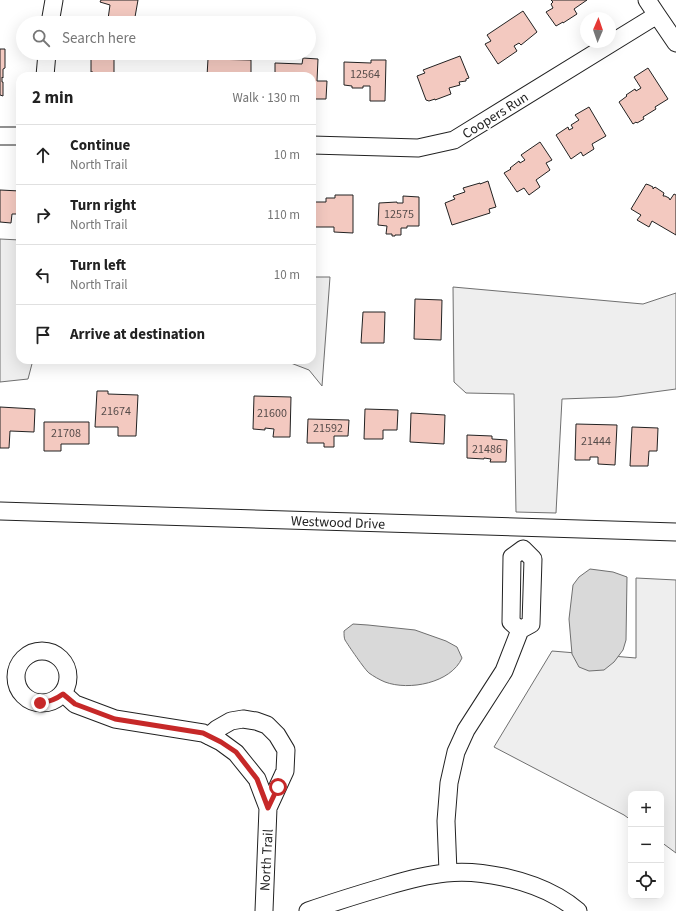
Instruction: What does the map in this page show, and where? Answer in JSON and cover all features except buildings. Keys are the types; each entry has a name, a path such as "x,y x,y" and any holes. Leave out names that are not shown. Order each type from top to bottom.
{"street":[{"path":"51,16 54,0"},
{"path":"648,0 676,43"},
{"name":"Coopers Run","path":"316,145 418,148 454,140 657,15"},
{"path":"45,72 46,60"},
{"path":"0,136 16,136"},
{"name":"Westwood Drive","path":"0,511 676,532"},
{"path":"448,872 446,821 449,783 456,752 466,730 504,671 520,630 532,624 533,559 523,549 524,528"},
{"name":"North Trail","path":"63,694 75,704 115,719 203,733 221,742 236,752 257,779 268,808"},
{"name":"North Trail","path":"210,736 216,729 230,721 243,718 267,725 277,735 286,750 285,771 268,808 264,911"},
{"path":"308,911 355,895 420,876 448,872 468,872 497,875 528,884 558,897 578,911"}],"shaded area":[{"path":"0,239 16,240 16,364 32,364 28,379 0,382"},
{"path":"316,277 330,277 322,386 309,370 293,364 316,364"},
{"path":"453,287 643,304 676,293 676,389 617,397 562,399 556,513 516,512 514,394 466,393 454,382"},
{"path":"590,569 613,572 627,577 626,640 623,650 614,662 604,670 589,671 579,667 572,654 569,619 573,585 579,577"},
{"path":"636,578 676,580 676,853 664,844 664,791 628,791 628,818 494,747 552,651 636,658"},
{"path":"353,624 415,630 446,641 457,647 462,658 457,667 449,674 428,683 406,686 385,682 367,671 345,640 344,631"}],"route":[{"path":"40,703 56,699 63,694 75,704 115,719 203,733 236,752 257,779 268,808 278,787"}]}
